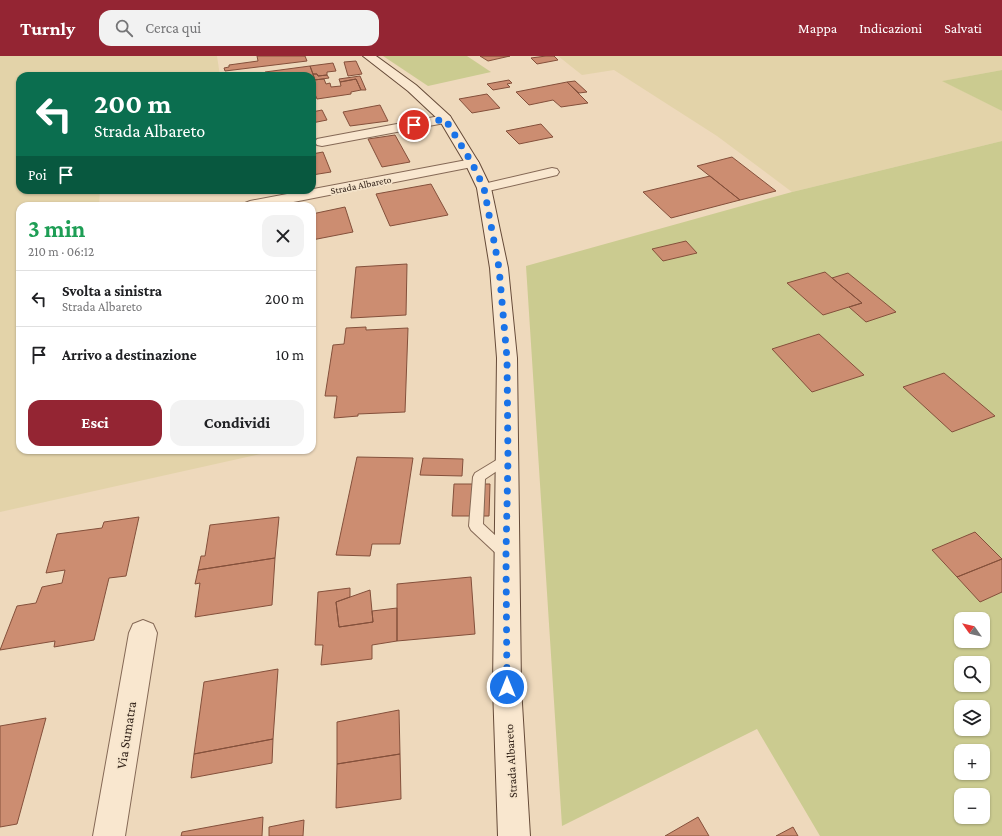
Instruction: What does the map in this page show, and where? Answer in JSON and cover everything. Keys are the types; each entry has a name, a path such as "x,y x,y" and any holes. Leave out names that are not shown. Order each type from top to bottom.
{"street":[{"name":"Strada Albareto","path":"369,56 412,88 445,119 472,163 484,188 499,268 507,358 507,687 514,836"},
{"path":"322,142 445,119"},
{"name":"Strada Albareto","path":"316,193 472,163"},
{"path":"484,188 552,172"},
{"name":"Strada Albareto","path":"271,202 312,194"},
{"name":"Via Sumatra","path":"109,836 143,633"}],"lane":[{"path":"506,554 476,526 479,477 508,458"}],"shaded area":[{"path":"0,56 217,56 219,72 16,72 16,194 100,194 99,202 16,202 16,454 261,454 0,512"},
{"path":"558,56 1002,56 1002,70 943,81 1002,111 1002,141 792,192 717,136 614,70 582,75"}],"green space":[{"path":"383,56 467,56 491,72 428,86"},
{"path":"1002,70 1002,111 942,81"},
{"path":"1002,141 1002,836 820,836 757,729 562,826 526,266 792,192"}],"building":[{"path":"257,56 305,56 307,61 225,71 224,68 229,67 229,65 258,61"},
{"path":"480,56 510,56 488,61"},
{"path":"554,56 558,60 537,64 531,58"},
{"path":"356,61 362,74 348,76 344,62"},
{"path":"333,63 336,71 327,72 327,75 318,76 316,72 312,72 310,66"},
{"path":"310,66 312,72 265,72"},
{"path":"316,74 318,76 327,75 329,78 316,80"},
{"path":"360,76 366,90 361,90 356,79 340,82 339,79"},
{"path":"324,79 326,84 330,83 331,87 341,86 340,82 356,79 361,90 351,92 351,94 317,99 316,80"},
{"path":"509,80 512,83 507,84 510,87 493,90 487,84"},
{"path":"575,81 587,92 579,93 567,82"},
{"path":"567,82 588,103 561,107 553,100 529,105 516,92"},
{"path":"487,94 500,108 472,113 459,99"},
{"path":"380,105 388,121 350,126 343,112"},
{"path":"322,110 327,120 316,122 316,111"},
{"path":"541,124 553,137 519,144 506,131"},
{"path":"395,135 410,162 382,167 368,139"},
{"path":"323,152 331,172 316,174 316,153"},
{"path":"732,157 776,191 740,200 697,166"},
{"path":"710,176 740,200 671,218 643,192"},
{"path":"431,184 448,215 390,226 376,194"},
{"path":"345,207 353,232 316,239 316,213"},
{"path":"686,241 697,253 663,261 652,249"},
{"path":"407,264 406,315 351,318 356,267"},
{"path":"825,272 862,303 823,315 787,283"},
{"path":"848,273 896,312 866,322 849,307 862,303 832,278"},
{"path":"366,327 366,330 408,328 405,412 358,414 358,416 334,418 337,396 325,396 333,345 344,344 346,328"},
{"path":"819,334 864,375 812,392 772,349"},
{"path":"944,373 995,416 952,432 903,387"},
{"path":"357,457 413,458 400,544 372,544 370,556 336,555"},
{"path":"423,458 463,459 462,476 420,475"},
{"path":"454,484 490,484 489,516 452,516"},
{"path":"139,517 126,576 109,578 94,640 54,647 55,641 0,650 17,606 36,603 42,587 62,583 65,570 46,573 57,534 102,528 104,522"},
{"path":"279,517 275,558 198,570 201,556 205,556 210,525"},
{"path":"975,532 1002,559 957,577 932,550"},
{"path":"275,558 272,605 195,617 200,583 195,584 198,570"},
{"path":"1002,559 1002,592 980,602 957,577"},
{"path":"471,577 475,634 397,641 397,584"},
{"path":"350,588 350,597 336,602 339,627 373,622 372,611 397,608 397,641 372,645 372,659 321,665 323,645 315,645 318,592"},
{"path":"370,590 373,622 339,627 336,602"},
{"path":"278,669 273,739 194,754 204,682"},
{"path":"399,710 400,754 337,764 337,722"},
{"path":"46,718 17,824 0,827 0,726"},
{"path":"273,739 272,763 191,778 194,754"},
{"path":"400,754 401,799 336,808 337,764"},
{"path":"263,817 262,836 181,836 182,832"},
{"path":"698,817 709,836 665,836"},
{"path":"304,820 303,836 269,836 269,827"},
{"path":"793,827 798,836 776,836"}],"route":[{"path":"414,125 445,119 472,163 484,188 499,268 507,358 507,687"}]}
